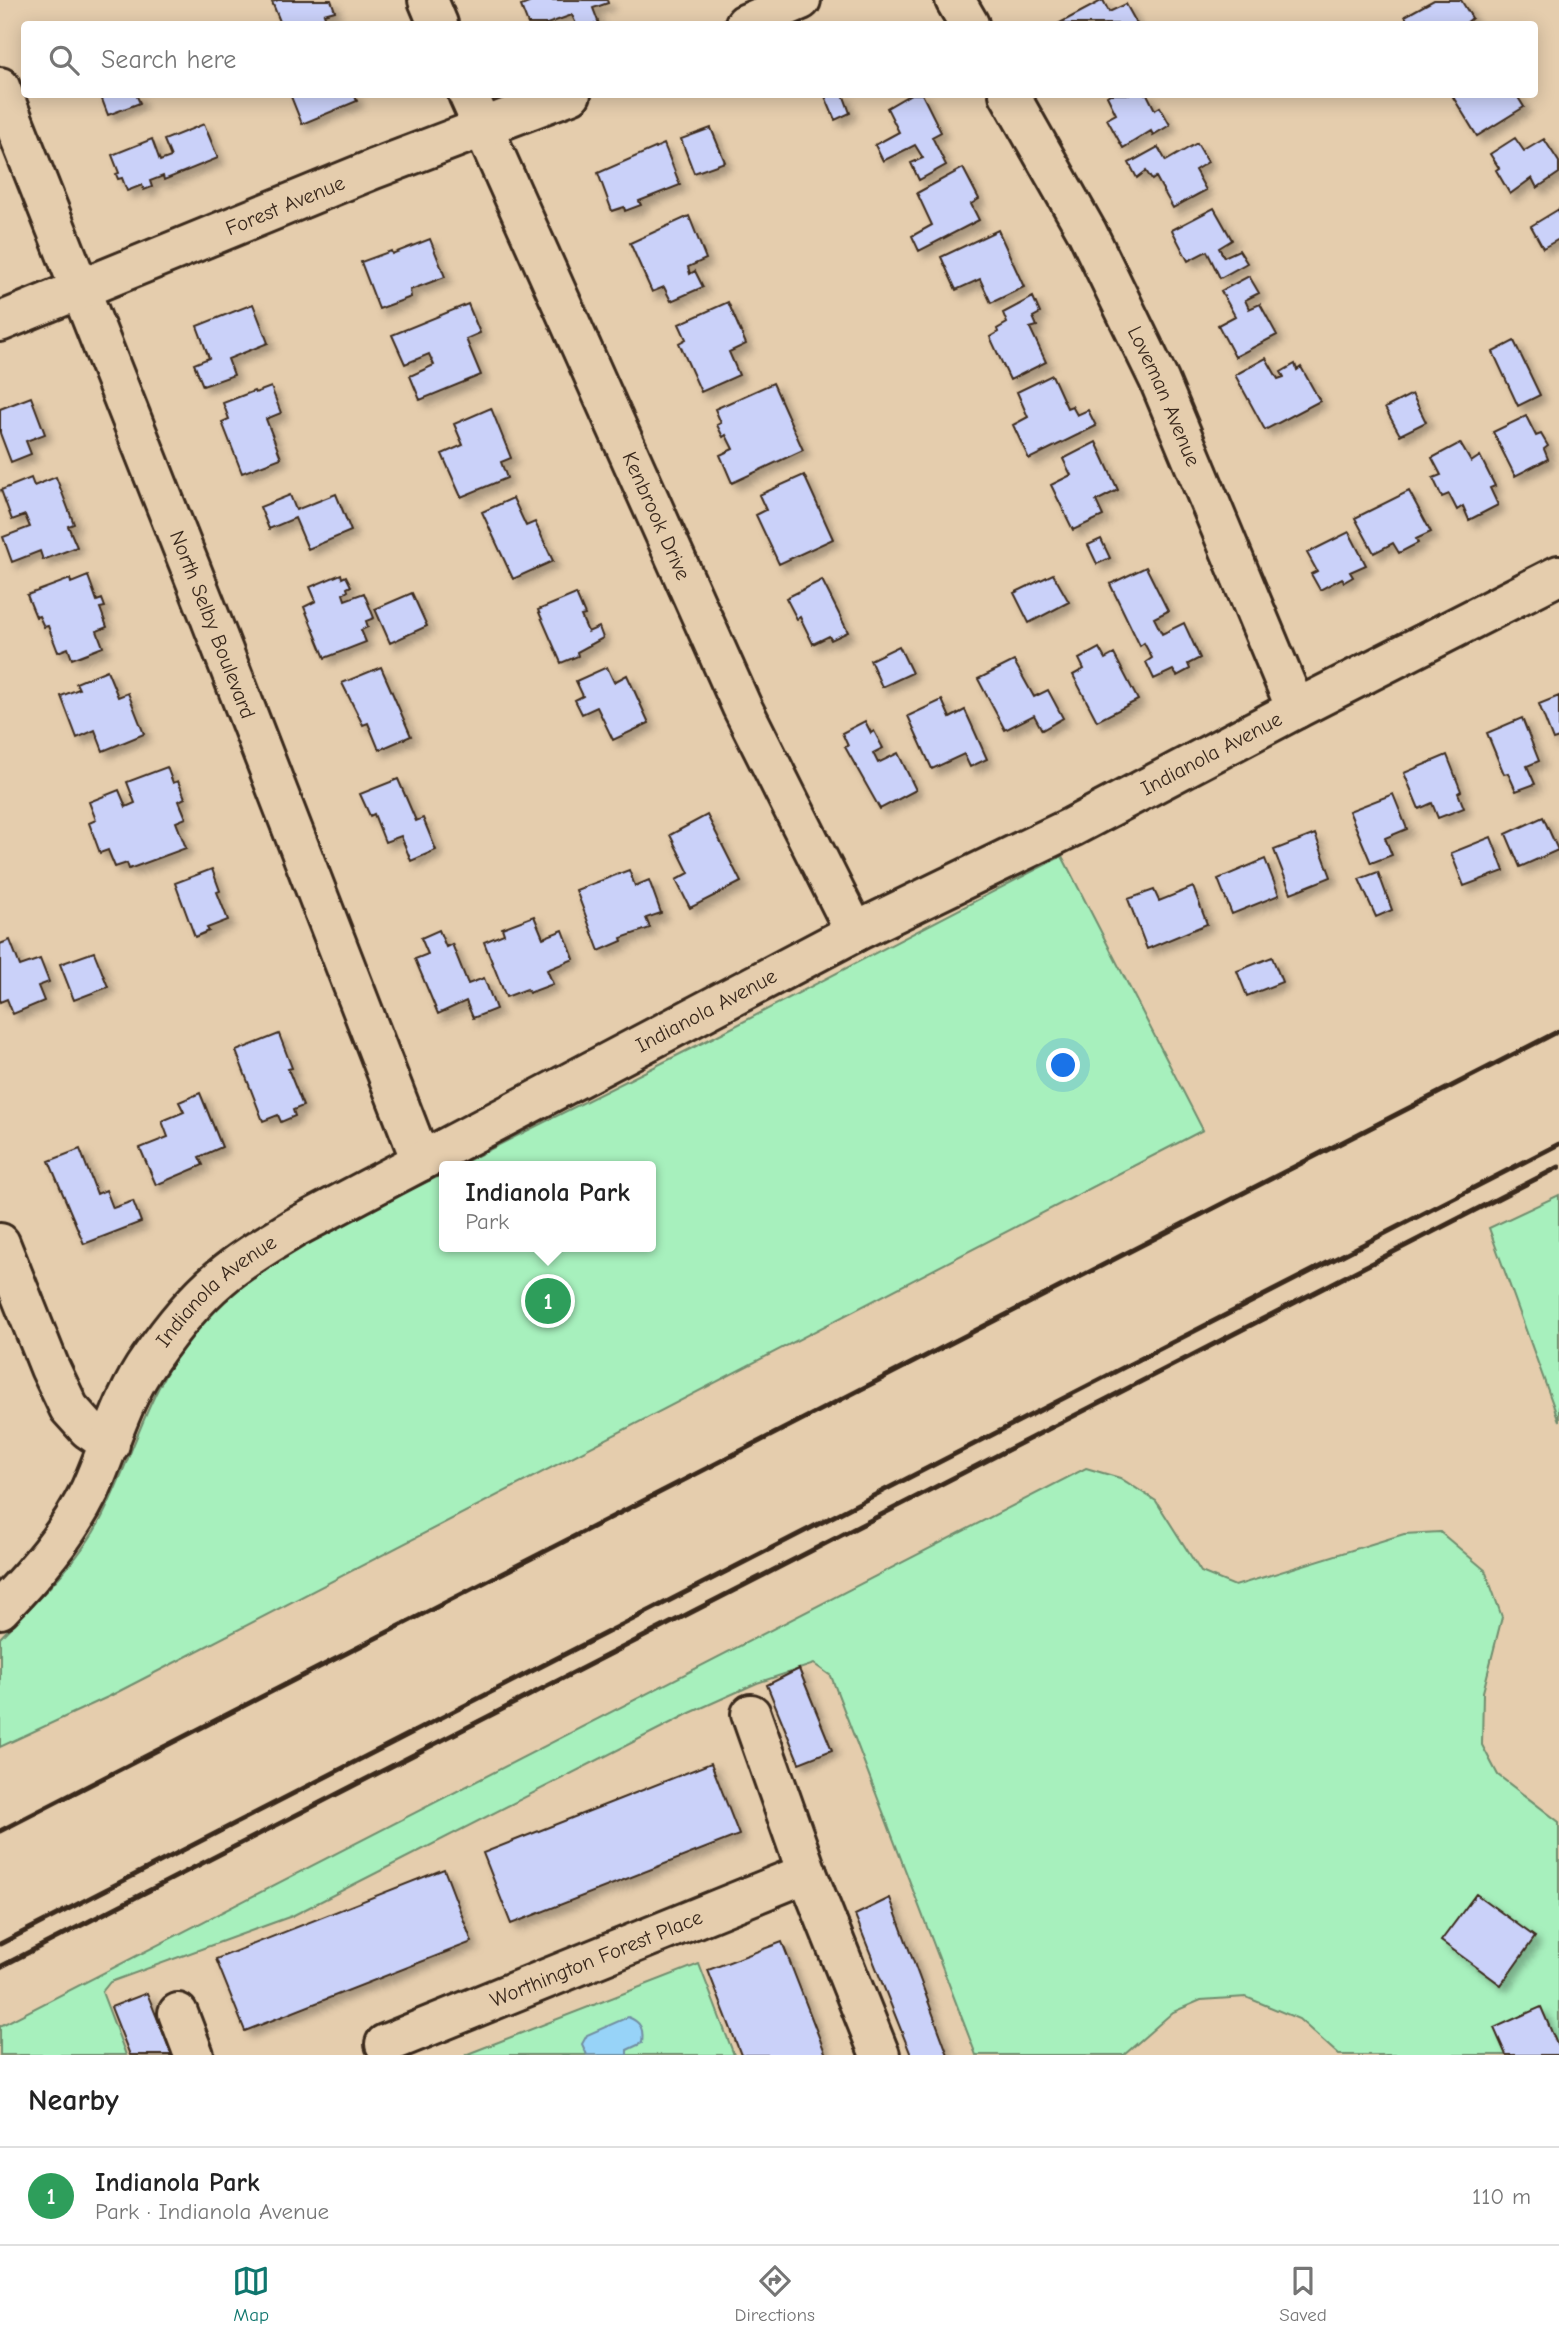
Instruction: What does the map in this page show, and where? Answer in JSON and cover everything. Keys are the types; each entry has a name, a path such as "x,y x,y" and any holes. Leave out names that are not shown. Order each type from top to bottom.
{"street":[{"path":"428,0 437,21"},
{"path":"752,21 801,0"},
{"path":"955,0 967,21"},
{"name":"North Selby Boulevard","path":"0,87 421,1161"},
{"name":"Forest Avenue","path":"0,323 374,169 475,111 548,98"},
{"name":"Loveman Avenue","path":"1011,98 1087,232 1159,380 1296,709"},
{"name":"Kenbrook Drive","path":"475,111 742,707 855,932"},
{"name":"Indianola Avenue","path":"0,1609 68,1531 89,1491 127,1399 149,1359 183,1316 219,1279 257,1251 296,1227 855,932 1072,827 1559,575"},
{"path":"0,1243 69,1408 88,1429 110,1444"},
{"path":"751,1714 807,1873 880,2055"},
{"name":"Worthington Forest Place","path":"377,2051 807,1873"},
{"path":"177,2013 194,2055"}],"green space":[{"path":"1062,856 1203,1130 110,1696 0,1747 0,1638 54,1583 90,1537 112,1497 165,1376 195,1331 221,1304 249,1280 311,1240 439,1176 439,1252 656,1252 656,1161 467,1161 716,1036"},
{"path":"1559,1195 1559,1421 1489,1228"},
{"path":"1086,1468 1120,1478 1156,1501 1201,1572 1235,1586 1404,1534 1440,1532 1485,1570 1502,1617 1483,1692 1482,1745 1498,1775 1559,1822 1559,2055 1339,2055 1299,2019 1246,1997 1201,2000 1173,2012 1124,2055 976,2055 831,1676 814,1664 757,1683 690,1713 292,1916 110,1982 102,1992 126,2055 0,2055 0,2026"},
{"path":"699,1964 734,2055 465,2055"}],"water":[{"path":"628,2017 641,2027 642,2043 627,2050 627,2055 587,2055 582,2044 587,2035"}],"building":[{"path":"331,0 335,11 324,14 327,21 280,21 272,2"},
{"path":"528,0 607,0 608,3 593,8 598,21 575,21 572,15 555,21 527,21 521,6 529,3"},
{"path":"1103,0 1109,12 1126,4 1135,21 1064,21"},
{"path":"1434,0 1461,0 1472,18 1468,21 1408,21 1405,16"},
{"path":"102,98 138,98 140,103 108,115"},
{"path":"292,98 356,98 357,101 302,124"},
{"path":"826,98 844,98 850,113 835,120"},
{"path":"904,98 924,98 941,132 932,137 946,165 919,180 911,163 923,158 915,145 883,161 875,145 899,132 887,108"},
{"path":"1108,98 1149,98 1155,110 1160,107 1170,125 1153,135 1151,131 1123,148 1107,119 1116,114"},
{"path":"1454,98 1518,98 1524,107 1477,136"},
{"path":"204,124 218,158 164,180 163,176 150,181 152,187 144,190 142,185 127,191 122,178 118,179 116,174 119,173 112,155 152,139 160,161 171,157 164,140"},
{"path":"711,128 725,162 694,173 681,139"},
{"path":"1515,138 1524,151 1544,139 1559,162 1559,173 1537,188 1532,178 1510,194 1490,154"},
{"path":"1197,143 1208,162 1195,170 1206,190 1173,208 1156,177 1152,180 1146,171 1137,178 1129,163 1158,147 1166,161"},
{"path":"664,144 680,185 639,201 641,205 625,211 624,207 612,211 598,173"},
{"path":"963,168 979,199 971,204 979,220 919,251 912,236 932,225 917,193"},
{"path":"1214,208 1232,240 1219,248 1224,257 1239,250 1247,263 1220,278 1207,251 1188,261 1172,230"},
{"path":"1559,209 1559,239 1543,248 1531,226"},
{"path":"689,216 706,259 688,267 690,274 695,271 703,287 671,301 664,287 652,292 630,243"},
{"path":"998,230 1024,287 991,303 980,279 956,290 941,257"},
{"path":"430,239 445,277 410,290 411,297 379,309 361,262 391,251 392,254"},
{"path":"1249,276 1259,293 1245,300 1249,309 1260,304 1277,335 1235,357 1218,325 1235,316 1221,291"},
{"path":"1033,297 1040,313 1033,317 1037,326 1030,328 1046,362 1010,380 990,337 1007,323 1003,313"},
{"path":"728,302 746,344 729,352 739,375 701,392 679,343 686,339 679,324"},
{"path":"253,304 268,343 228,359 234,375 203,386 194,364 209,358 197,326"},
{"path":"468,304 480,333 466,339 481,375 420,400 410,376 434,365 429,354 405,364 392,335"},
{"path":"1514,341 1540,395 1518,406 1493,352"},
{"path":"1266,358 1278,379 1284,377 1281,372 1295,364 1297,370 1301,367 1320,401 1265,430 1235,375"},
{"path":"1052,375 1067,408 1072,406 1077,415 1088,410 1096,426 1029,459 1013,425 1028,417 1017,392"},
{"path":"773,383 803,450 732,483 720,455 733,449 717,425 721,423 715,409"},
{"path":"271,387 281,413 266,419 281,458 242,473 222,422 229,419 223,403"},
{"path":"1412,394 1426,422 1400,435 1385,408"},
{"path":"31,397 45,434 26,441 31,454 11,462 0,433 0,409"},
{"path":"491,408 511,458 501,462 507,478 461,497 442,454 463,445 454,424"},
{"path":"1526,416 1536,436 1541,434 1548,446 1544,449 1548,459 1515,476 1493,432"},
{"path":"1096,442 1118,490 1096,501 1103,516 1073,530 1051,485 1071,475 1063,459"},
{"path":"1460,443 1471,462 1480,456 1495,486 1490,488 1498,505 1469,520 1463,506 1457,510 1449,494 1442,497 1433,478 1441,475 1432,458"},
{"path":"804,475 833,539 779,564 756,515 766,510 759,495"},
{"path":"56,477 74,524 68,526 77,547 43,560 40,551 12,562 3,537 30,527 25,515 12,520 1,490 31,478 34,486"},
{"path":"1409,491 1431,532 1416,539 1418,543 1399,553 1393,543 1374,553 1355,518"},
{"path":"336,494 351,531 308,549 295,518 269,529 260,507 290,495 296,510"},
{"path":"513,498 526,526 535,522 553,561 513,579 482,512"},
{"path":"1349,532 1366,565 1350,572 1353,577 1344,582 1342,578 1320,590 1311,574 1317,571 1307,553"},
{"path":"1101,539 1110,558 1097,564 1088,545"},
{"path":"1146,567 1168,611 1154,618 1162,634 1184,623 1200,658 1188,664 1190,669 1177,676 1173,670 1154,679 1146,662 1152,658 1144,643 1140,646 1110,584"},
{"path":"341,574 342,578 346,576 351,586 343,594 345,600 364,593 374,618 366,621 368,627 361,630 366,642 325,658 304,607 316,601 310,587"},
{"path":"1053,574 1069,602 1029,623 1014,593"},
{"path":"88,576 97,601 102,599 105,607 100,608 107,627 97,631 103,647 72,659 68,648 58,652 48,626 44,627 39,616 36,617 27,595 70,579 71,583"},
{"path":"822,580 848,632 831,640 829,636 813,644 800,617 797,619 786,598"},
{"path":"412,593 427,626 390,643 375,609"},
{"path":"576,594 585,615 581,616 588,632 599,627 603,638 577,652 578,656 561,663 538,610"},
{"path":"899,646 912,673 882,687 870,660"},
{"path":"1099,648 1105,659 1114,654 1138,700 1097,721 1073,675 1084,669 1079,659"},
{"path":"1014,661 1034,697 1048,690 1063,718 1042,730 1034,715 1005,730 978,679"},
{"path":"381,667 411,736 379,750 368,723 363,725 342,683"},
{"path":"607,667 614,682 627,675 649,723 613,740 597,707 582,714 575,700 583,696 576,681"},
{"path":"107,670 118,697 128,693 144,734 103,751 95,730 77,738 61,696 79,689 76,683"},
{"path":"1559,696 1559,738 1553,740 1539,704"},
{"path":"942,700 950,718 965,710 987,759 970,767 964,754 932,769 908,716"},
{"path":"1522,718 1539,761 1527,766 1535,784 1516,791 1508,773 1504,774 1487,733"},
{"path":"865,721 883,748 873,753 878,763 898,753 916,790 880,809 845,747 848,746 842,733"},
{"path":"1447,755 1461,791 1458,793 1464,808 1438,818 1432,803 1419,809 1404,773"},
{"path":"167,767 173,783 178,781 185,798 179,801 186,818 176,822 186,848 129,869 127,863 115,867 108,850 100,853 89,823 96,820 89,802 119,790 126,807 135,803 127,782"},
{"path":"398,779 416,821 423,818 436,850 411,861 401,836 385,842 374,814 370,816 360,794"},
{"path":"1393,794 1407,829 1385,838 1392,855 1371,863 1349,811"},
{"path":"707,815 741,882 690,908 676,880 689,873 670,835"},
{"path":"1543,817 1558,850 1520,867 1506,834"},
{"path":"1315,834 1331,877 1291,893 1274,850"},
{"path":"1491,837 1504,871 1464,886 1451,853"},
{"path":"1265,859 1279,895 1232,914 1218,879"},
{"path":"212,869 220,891 217,892 228,920 207,928 209,931 195,937 175,883"},
{"path":"629,870 635,886 649,880 661,913 646,918 650,928 621,938 622,941 599,951 576,890"},
{"path":"1378,872 1392,910 1376,917 1359,879"},
{"path":"1193,887 1207,924 1147,949 1128,899 1154,890 1159,901"},
{"path":"534,916 543,938 563,930 574,959 547,970 553,984 529,993 527,989 506,997 484,942 504,934 502,928"},
{"path":"439,930 446,947 452,944 468,984 484,978 496,1009 473,1018 466,1001 438,1014 415,959 428,954 421,938"},
{"path":"10,940 20,966 40,959 49,982 38,986 44,1001 13,1014 7,999 0,1002 0,944"},
{"path":"94,952 108,987 74,1000 60,964"},
{"path":"1272,957 1282,982 1247,996 1237,971"},
{"path":"279,1034 292,1068 288,1069 303,1106 293,1110 295,1116 281,1122 278,1115 263,1121 236,1051"},
{"path":"200,1093 222,1147 199,1157 203,1165 156,1185 140,1148 168,1137 162,1121 184,1112 179,1102"},
{"path":"80,1149 97,1194 106,1190 113,1208 133,1201 141,1222 84,1244 49,1161"},
{"path":"799,1669 832,1750 799,1763 767,1685"},
{"path":"711,1763 739,1835 511,1924 483,1853"},
{"path":"444,1869 472,1942 245,2031 216,1959"},
{"path":"1476,1894 1535,1937 1501,1985 1441,1941"},
{"path":"890,1898 948,2055 911,2055 855,1915"},
{"path":"782,1942 826,2055 741,2055 708,1970"},
{"path":"147,1993 172,2055 130,2055 111,2007"},
{"path":"1541,2007 1559,2049 1559,2055 1506,2055 1494,2028"}],"railway":[{"path":"0,1831 1559,1031"},
{"path":"0,1944 1559,1144"},
{"path":"0,1967 1559,1167"}],"place":[{"name":"Indianola Park","path":"548,1301"}]}
